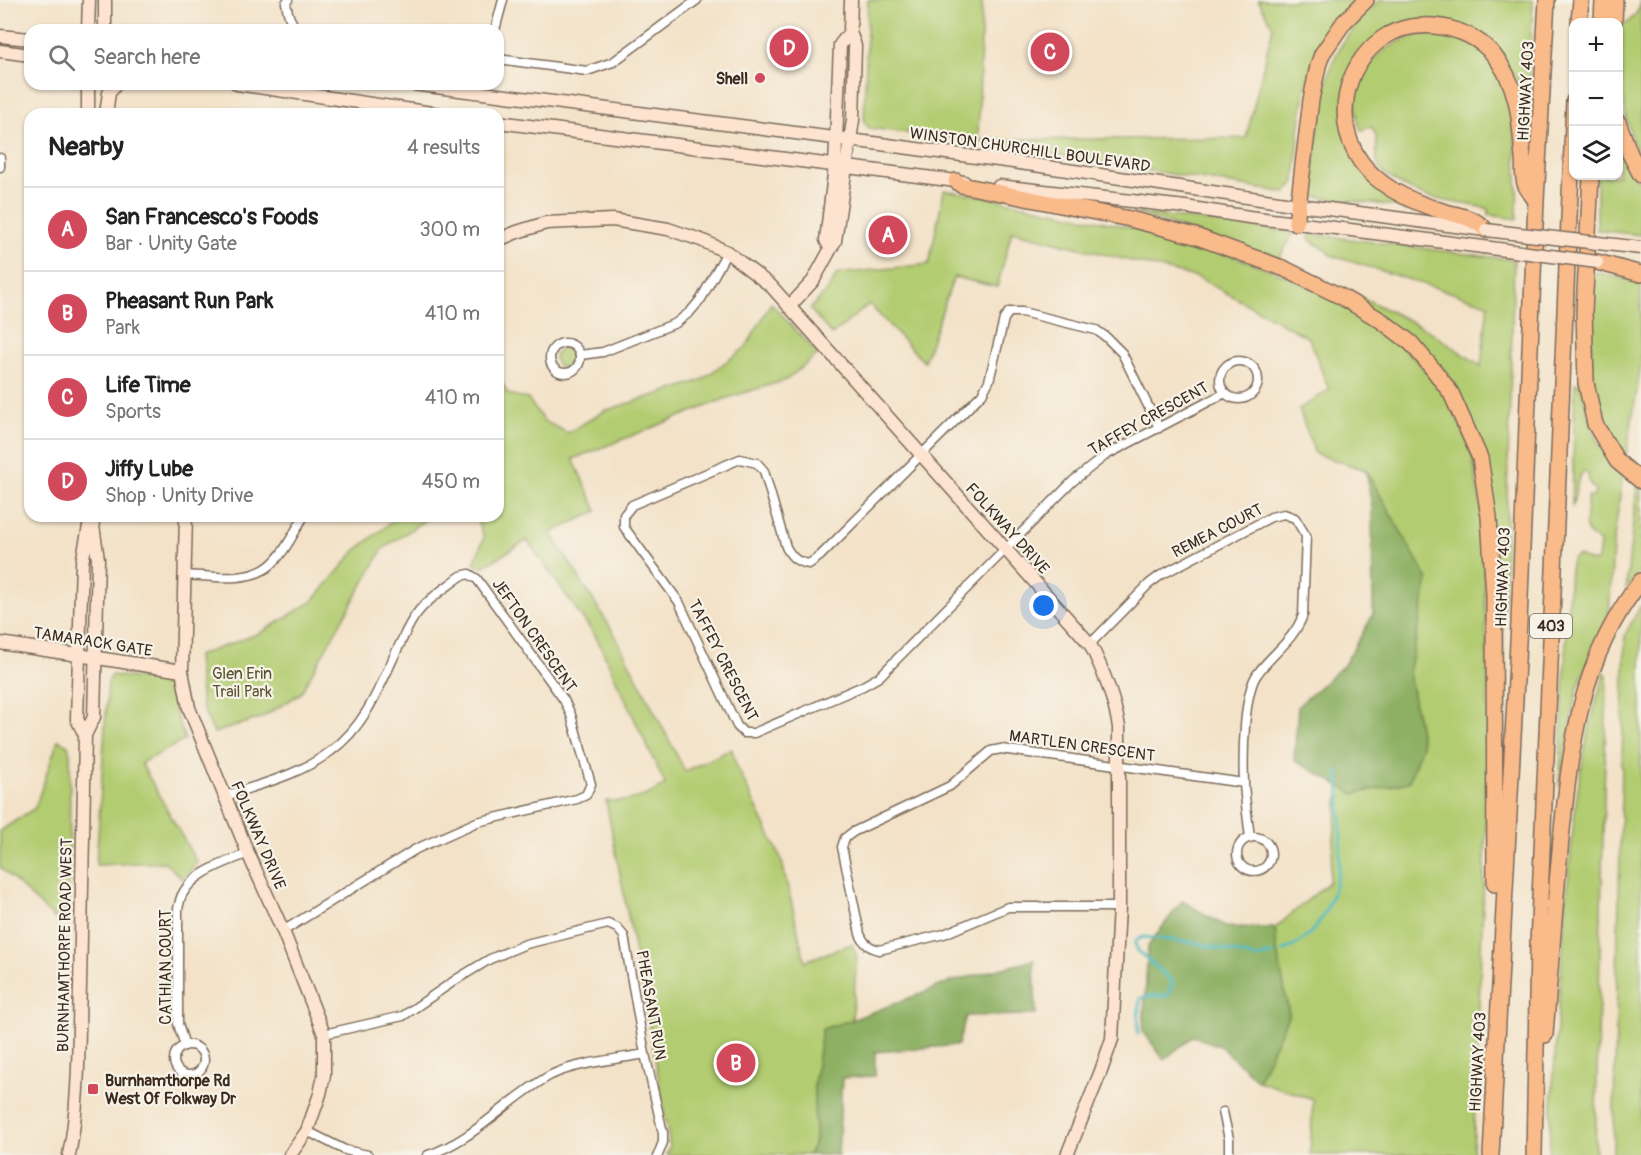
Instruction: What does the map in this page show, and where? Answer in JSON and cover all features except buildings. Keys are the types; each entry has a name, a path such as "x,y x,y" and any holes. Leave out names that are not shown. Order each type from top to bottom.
{"highway":[{"path":"1296,223 1314,84 1320,60 1344,22 1366,0"},
{"name":"HIGHWAY 403","path":"1491,1155 1519,623 1536,201 1547,0"},
{"path":"1579,18 1581,0"},
{"path":"1602,18 1603,0"},
{"path":"1614,18 1615,0"},
{"path":"1486,230 1478,221 1404,197 1378,180 1362,164 1354,151 1345,120 1348,85 1364,55 1384,37 1410,28 1438,26 1465,33 1490,51 1509,75 1517,101 1525,185 1536,201"},
{"name":"403","path":"1535,1155 1538,945 1573,126"},
{"path":"1619,126 1639,172"},
{"path":"1591,180 1584,311 1586,383 1595,424 1617,461 1641,481"},
{"path":"956,181 961,185 1130,219 1195,236 1285,269 1342,297 1382,321 1411,344 1451,393 1480,458 1489,517 1494,643 1495,896 1503,911"},
{"path":"1597,262 1641,274"},
{"path":"1535,1155 1560,849 1573,741 1581,702 1595,657 1612,622 1641,581"}],"main road":[{"path":"88,24 89,0"},
{"path":"105,0 105,24"},
{"path":"789,307 824,266 830,248 836,241 843,140 852,120 855,46 850,32 851,0"},
{"path":"0,36 24,38"},
{"path":"0,51 24,54"},
{"path":"88,90 88,108"},
{"path":"104,90 105,108"},
{"path":"106,108 111,90"},
{"path":"277,90 399,108"},
{"name":"WINSTON CHURCHILL BOULEVARD","path":"459,90 1034,165 1298,205 1641,248"},
{"path":"504,123 956,181 1185,207 1641,269"},
{"name":"FOLKWAY DRIVE","path":"504,237 546,223 613,220 668,229 727,252 761,278 789,307 1090,644 1107,677 1115,702 1119,727 1119,907 1112,1039 1067,1155"},
{"name":"BURNHAMTHORPE ROAD WEST","path":"69,1155 77,1086 83,842 84,735 77,719 82,563 90,522"},
{"name":"BURNHAMTHORPE ROAD WEST","path":"84,735 94,717 98,559 92,522"},
{"name":"FOLKWAY DRIVE","path":"186,522 182,671 188,705 324,1034 324,1075 320,1094 308,1131 290,1155"},
{"name":"TAMARACK GATE","path":"0,643 182,671"}],"street":[{"path":"288,0 286,3 288,15 293,24"},
{"path":"497,24 503,0"},
{"path":"504,60 587,71 613,62 697,0"},
{"path":"0,158 0,167"},
{"path":"580,355 603,352 676,323 690,312 701,298 727,252"},
{"path":"921,454 982,394 989,381 1004,319 1009,312 1022,312 1096,330 1107,337 1122,353 1159,429"},
{"name":"TAFFEY CRESCENT","path":"1238,361 1245,362 1254,369 1258,381 1253,392 1236,399 1225,393 1220,382 1220,375 1227,365 1238,361"},
{"name":"TAFFEY CRESCENT","path":"921,454 820,556 809,564 800,563 792,557 786,547 764,471 757,463 740,459 632,505 624,515 624,527 679,602 737,726 744,733 754,733 879,677 1004,548 1073,481 1106,455 1225,393"},
{"name":"REMEA COURT","path":"1090,644 1149,584 1161,575 1271,517 1284,514 1295,518 1306,537 1303,615 1291,638 1257,673 1251,687 1248,703 1244,783 1250,838"},
{"path":"184,575 245,576 269,566 282,552 300,522"},
{"name":"JEFTON CRESCENT","path":"225,796 290,774 313,763 332,750 352,730 371,705 419,610 461,576 469,574 477,579 564,700 571,715 591,784 586,795 578,799 477,822 416,849 283,931"},
{"name":"MARTLEN CRESCENT","path":"1119,907 1008,908 944,934 879,950 864,943 860,934 842,847 845,838 853,832 950,786 991,751 1001,748 1244,783"},
{"name":"REMEA COURT","path":"1250,838 1263,840 1271,850 1269,863 1259,871 1246,869 1238,859 1240,846 1250,838"},
{"name":"CATHIAN COURT","path":"185,1046 178,1024 178,909 181,895 194,880 248,853"},
{"name":"PHEASANT RUN","path":"324,1034 404,1016 490,959 526,944 608,924 617,928 624,936 645,1054 663,1133 663,1142 658,1155"},
{"path":"428,1155 440,1151 471,1133 529,1089 554,1074 570,1068 645,1054"},
{"path":"1223,1112 1229,1140 1229,1155"},
{"path":"308,1131 345,1150 368,1155"}],"green space":[{"path":"868,0 982,0 978,140 1246,138 1273,27 1258,0 1354,0 1333,24 1318,49 1307,81 1300,122 1295,182 1286,193 963,140 869,128 864,122"},
{"path":"1379,0 1533,0 1527,132 1515,76 1443,21 1363,52 1343,134 1413,208 1311,196 1319,123 1330,69 1345,40"},
{"path":"1641,0 1641,158 1628,126 1623,92 1623,23 1627,23 1634,16"},
{"path":"1435,33 1460,39 1477,47 1502,77 1514,126 1517,219 1489,215 1489,209 1433,198 1402,185 1381,170 1378,165 1373,129 1369,126 1361,131 1356,111 1357,93 1362,77 1371,62 1399,42"},
{"path":"1623,152 1633,174 1641,184 1641,235 1597,230 1597,180 1623,180"},
{"path":"944,190 1186,239 1277,272 1322,293 1382,329 1420,364 1450,402 1471,450 1481,507 1488,666 1488,778 1473,1155 1310,1155 1313,1099 1258,1081 1289,1014 1275,928 1329,882 1340,785 1355,794 1422,745 1409,673 1428,580 1366,470 1315,454 1299,409 1329,390 1309,338 1199,278 1012,231 997,287 954,277 924,362 869,304 832,335 810,309 829,288 837,274 929,264"},
{"path":"1133,212 1294,232 1278,260"},
{"path":"1310,234 1514,260 1502,667 1495,548 1461,399 1345,292 1347,290 1426,329 1481,366 1488,304 1330,255 1309,239"},
{"path":"1595,272 1641,283 1641,365 1626,457 1613,437 1597,399 1591,339 1591,295 1594,295"},
{"path":"771,303 818,354 786,380 727,398 573,459 597,511 551,533 614,633 685,771 732,749 736,765 781,858 805,961 852,944 857,957 852,1020 822,1029 814,1085 815,1141 808,1155 666,1155 670,1146 606,801 637,798 665,784 596,637 527,540 483,567 474,564 484,537 478,522 504,522 504,386 508,394 528,399 544,421 568,433 604,411 700,381 746,347"},
{"path":"561,348 569,348 575,354 575,362 569,368 561,368 555,362 555,354"},
{"path":"1575,383 1581,384 1590,421 1599,444 1623,474 1613,546 1609,616 1596,641 1577,690 1559,787 1570,567 1573,558 1578,555 1590,561 1598,560 1600,542 1593,538 1586,529 1588,497 1594,497 1595,488 1591,487 1587,472 1584,471 1579,477 1572,508"},
{"path":"1366,470 1428,580 1409,673 1422,745 1409,782 1354,794 1294,760 1298,706 1344,665 1373,615 1372,508"},
{"path":"1637,485 1641,487 1641,569 1626,589"},
{"name":"Glen Erin Trail Park","path":"391,522 422,522 383,549 300,694 261,718 214,733 202,707 197,656 260,633 312,602 356,550"},
{"path":"1641,605 1641,1155 1613,1155 1625,635"},
{"path":"1605,673 1607,675 1595,1155 1549,1155 1573,825 1588,734"},
{"path":"112,675 171,682 174,709 185,740 141,763 197,863 182,879 165,862 96,865 108,682"},
{"path":"58,740 68,745 70,754 69,904 64,912 55,919 0,867 0,831 35,808"},
{"path":"1182,901 1227,927 1275,928 1289,1014 1258,1081 1220,1046 1193,1036 1164,1060 1143,1031 1148,946"},
{"path":"1034,960 1036,1015 966,1016 958,1045 875,1052 875,1076 842,1078 838,1155 808,1155 815,1141 814,1085 822,1029 852,1020 950,982"}],"waterway":[{"path":"1283,951 1305,938 1321,920 1331,898 1338,873 1340,847 1338,771"},
{"path":"1138,1034 1141,998 1167,996 1173,983 1138,951 1135,944 1138,939 1144,937 1196,943 1257,958 1274,954"}],"place":[{"name":"Jiffy Lube","path":"789,48"},
{"name":"Life Time","path":"1050,52"},
{"name":"Shell","path":"760,78"},
{"name":"San Francesco's Foods","path":"888,235"},
{"name":"Pheasant Run Park","path":"736,1063"},
{"name":"Burnhamthorpe Rd West Of Folkway Dr","path":"93,1089"}]}
